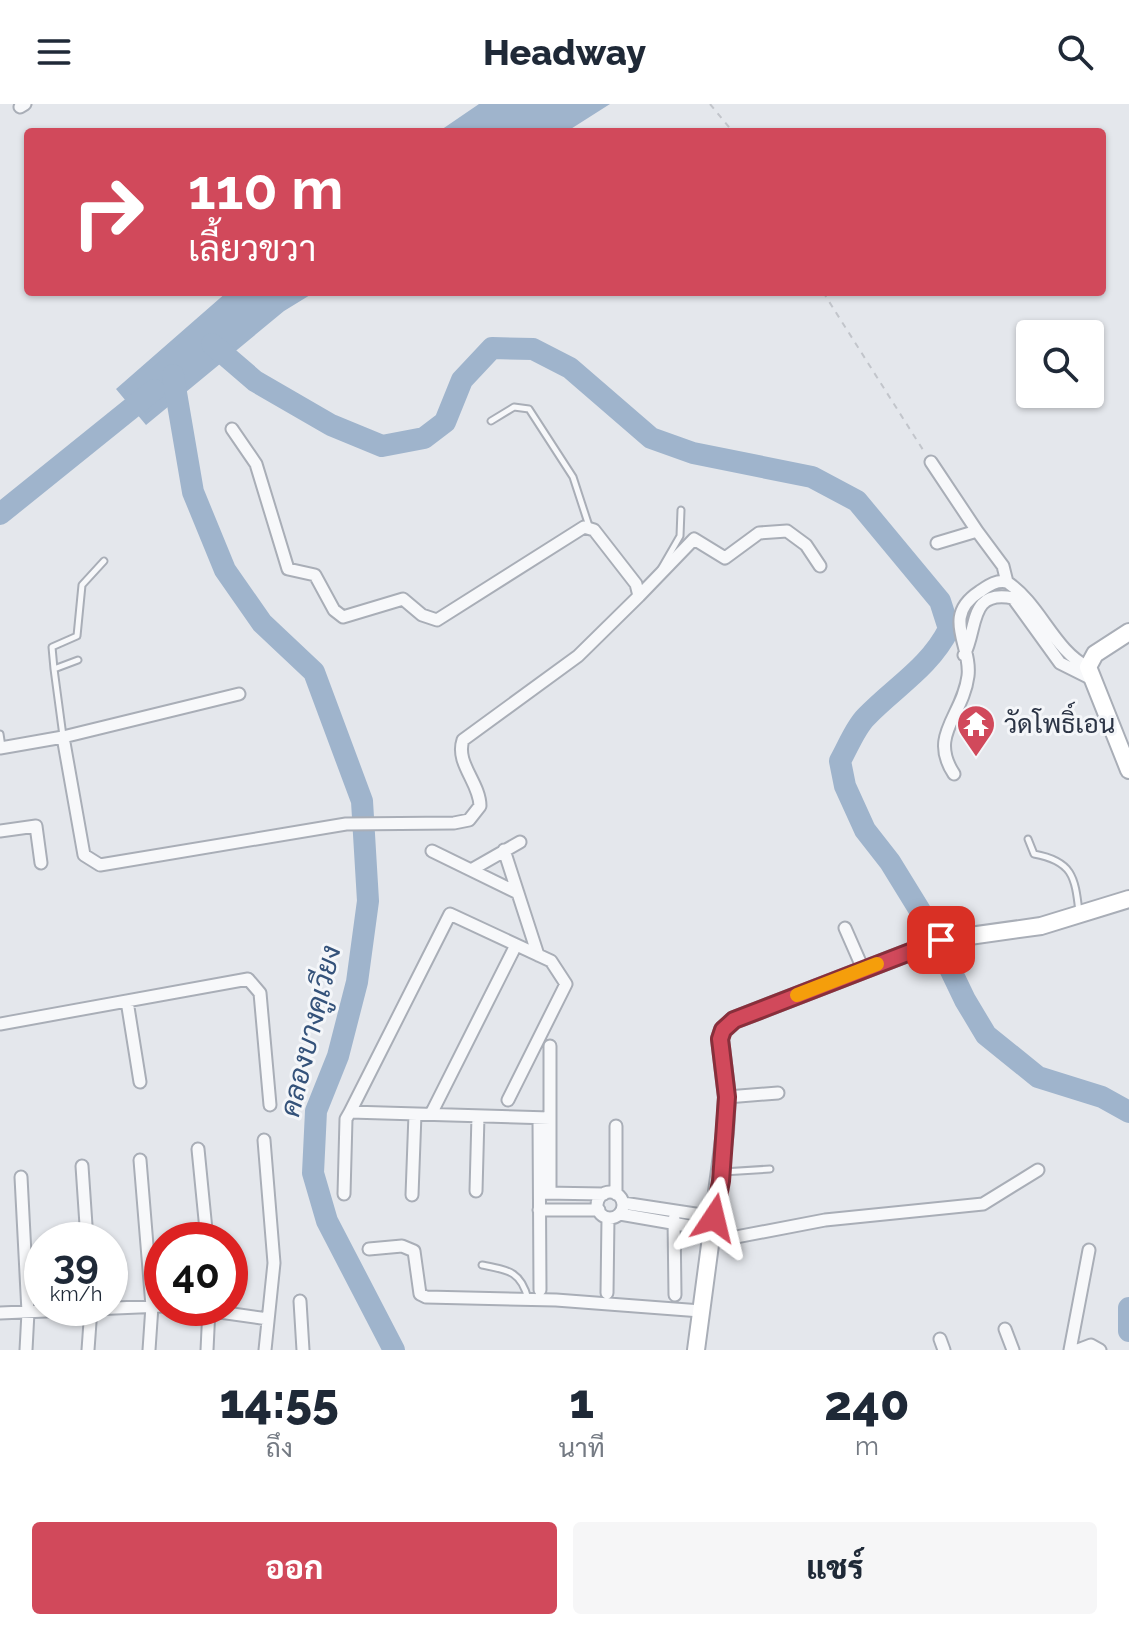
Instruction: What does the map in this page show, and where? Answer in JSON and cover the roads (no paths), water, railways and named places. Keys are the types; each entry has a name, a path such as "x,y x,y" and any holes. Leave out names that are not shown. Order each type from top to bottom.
{"street":[{"path":"232,429 256,464 288,569 315,575 334,610 343,617 403,599 422,615 437,620 589,526 636,584 639,596"},
{"path":"931,462 1003,566 1007,582"},
{"path":"63,737 84,855 100,865 346,824 434,825 469,820 480,806 480,799 461,755 463,740 578,656 694,539 725,558 759,533 787,531 806,545 820,566"},
{"path":"937,543 977,531"},
{"path":"954,774 942,746 965,689 968,672 960,640 961,614 967,601 992,583 1007,582 1024,593 1076,662 1089,673 1129,770"},
{"path":"964,655 970,643 975,613 983,603 998,595 1013,598 1060,663 1089,673"},
{"path":"1089,673 1095,654 1129,632"},
{"path":"1,748 63,737 239,694"},
{"path":"0,831 36,826 41,863"},
{"path":"471,870 520,842"},
{"path":"504,850 538,955"},
{"path":"432,851 518,893"},
{"path":"696,1350 722,1172 727,1097 720,1039 723,1030 734,1020 941,940 1041,926 1129,899"},
{"path":"344,1194 346,1119 450,914 551,961 566,984 508,1100"},
{"path":"845,928 863,969"},
{"path":"431,1114 516,945"},
{"path":"0,1024 241,979 254,982 260,993 270,1105"},
{"path":"127,1001 140,1082"},
{"path":"540,1290 539,1210 545,1193 544,1118 550,1046"},
{"path":"727,1097 778,1093"},
{"path":"350,1112 544,1118"},
{"path":"412,1195 415,1114"},
{"path":"476,1191 478,1116"},
{"path":"607,1293 616,1126"},
{"path":"264,1140 274,1263 265,1350"},
{"path":"198,1149 205,1222"},
{"path":"140,1160 147,1222"},
{"path":"82,1166 86,1222"},
{"path":"545,1193 674,1217 712,1230 983,1204 1038,1170"},
{"path":"21,1177 24,1235"},
{"path":"539,1210 612,1206"},
{"path":"674,1217 675,1295"},
{"path":"369,1249 402,1246 414,1251 420,1294 426,1297 701,1311"},
{"path":"1070,1350 1089,1250"},
{"path":"300,1301 303,1350"},
{"path":"0,1313 24,1312"},
{"path":"248,1316 268,1319"},
{"path":"26,1350 27,1326"},
{"path":"88,1350 90,1326"},
{"path":"149,1350 153,1326"},
{"path":"207,1350 208,1326"},
{"path":"1005,1329 1013,1350"},
{"path":"1078,1350 1091,1345 1100,1350"}],"lane":[{"path":"491,421 514,407 529,409 573,477 589,526"},
{"path":"659,574 680,536 681,510"},
{"path":"63,737 52,647 77,636 81,625 82,585 104,561"},
{"path":"54,669 78,660"},
{"path":"0,734 1,748"},
{"path":"1028,839 1034,854 1055,857 1070,871 1080,916"},
{"path":"722,1172 770,1169"},
{"path":"482,1265 514,1271 524,1283 528,1300"}],"water":[{"path":"479,104 610,104 572,128 444,128"},
{"path":"222,296 308,296 284,311 146,425 116,389"}],"waterway":[{"path":"212,344 255,381 331,425 382,446 424,438 445,422 462,380 492,348 533,349 570,368 651,438 693,453 812,477 857,501 940,601 949,629 922,666 858,727 840,761 845,786 865,830 890,862 930,927 965,1000 986,1035 1038,1077 1102,1097 1129,1112"},
{"name":"คลองบางคูเวียง","path":"173,375 193,492 225,570 262,623 314,672 362,801 368,901 357,982 338,1056 316,1111 313,1173 327,1221 394,1350"},
{"path":"0,514 154,390"},
{"path":"1129,1308 1129,1331"}],"place":[{"name":"วัดโพธิ์เอน","path":"976,758"}]}
